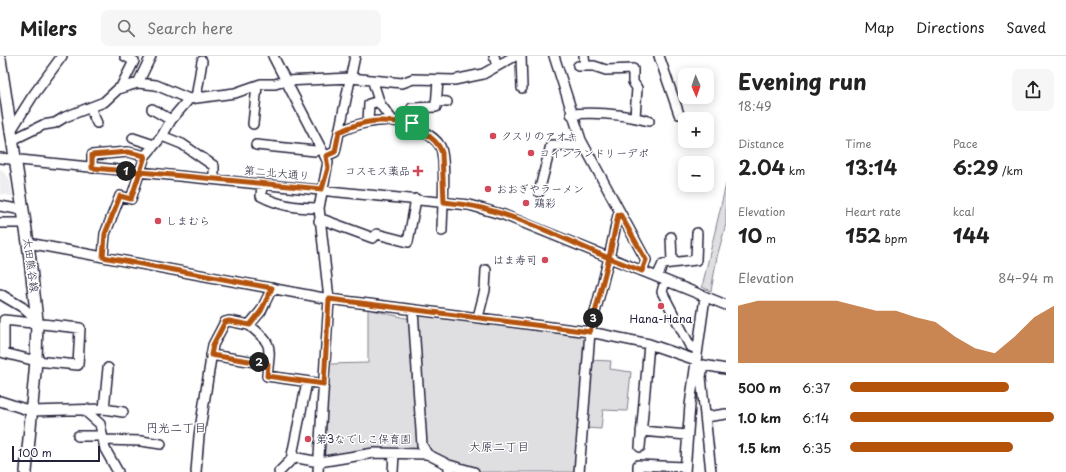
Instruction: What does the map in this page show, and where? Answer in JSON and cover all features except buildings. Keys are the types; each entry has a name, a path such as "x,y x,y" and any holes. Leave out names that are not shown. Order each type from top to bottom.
{"main road":[{"name":"太田熊谷線","path":"0,59 28,243 38,322 26,472"}],"street":[{"path":"11,136 32,97 62,56"},
{"path":"121,88 134,61 125,56"},
{"path":"138,83 151,56"},
{"path":"272,56 324,153 328,168 322,189 319,208 319,221 329,299 318,472"},
{"path":"256,145 324,153 335,152 352,78 355,56"},
{"path":"494,56 498,66"},
{"path":"11,136 55,122 90,108 104,102 113,93 121,88 138,83 156,85 193,98 235,93 257,86 285,81 352,78 373,82 402,83 412,79 454,80 483,74 515,56"},
{"path":"520,56 522,88"},
{"path":"554,56 571,114 584,146 646,260 642,271"},
{"path":"584,56 581,66 594,66 606,70 633,69 633,82 637,88 635,117"},
{"path":"659,56 678,112"},
{"path":"103,257 105,234 120,196 131,199 145,156 162,136 171,120 193,98 202,61"},
{"path":"412,123 412,108 436,107 438,80"},
{"path":"373,82 379,101 392,120"},
{"path":"254,124 257,86"},
{"path":"368,121 369,104 379,101"},
{"path":"436,101 447,102"},
{"path":"90,108 97,123"},
{"path":"152,109 171,120"},
{"path":"571,114 594,112 635,117 649,121"},
{"path":"339,132 368,121 392,120 412,123 419,131 431,136 440,146 442,153 444,202 442,231"},
{"path":"162,136 182,144 214,166 214,179"},
{"path":"133,138 154,145"},
{"path":"539,192 551,145 584,146"},
{"path":"92,168 92,155 128,152 145,156"},
{"name":"第二北大通り","path":"0,158 322,189 469,205 496,212 726,305"},
{"path":"262,184 261,196 275,204 301,208 319,208"},
{"path":"319,221 324,220 373,238 377,234 408,242 416,199"},
{"path":"0,206 23,210"},
{"path":"579,472 590,332 609,258 618,215 620,214"},
{"path":"0,223 25,223"},
{"path":"697,233 696,260 663,264 661,279 662,292 690,346 697,349"},
{"path":"671,237 672,262"},
{"path":"28,243 329,299 590,332 649,344 693,359"},
{"path":"478,317 485,290 486,270"},
{"path":"250,325 261,311 272,288"},
{"path":"0,294 22,307 38,322"},
{"path":"638,472 638,465 682,470 684,435 693,359 697,349 705,297"},
{"path":"413,310 422,445 427,454 449,468 474,472"},
{"path":"4,320 38,322 80,328 78,365 36,361 4,353 2,338 4,320"},
{"path":"196,472 199,436 211,355 213,345 225,322 229,321 250,325 266,339 269,347 267,376 324,384"},
{"path":"640,447 649,344"},
{"path":"211,355 268,364"},
{"path":"693,359 705,417 711,472"},
{"path":"684,435 697,377 703,365 726,369"},
{"path":"104,409 108,368"},
{"path":"291,460 307,382"},
{"path":"0,401 31,411 104,409 123,412"},
{"path":"84,410 100,424 105,449 118,472"},
{"path":"705,417 726,414"},
{"path":"641,431 684,435"},
{"path":"78,436 161,444"},
{"path":"279,472 291,460 298,458 319,462 374,453 427,454"},
{"path":"393,472 394,454"}],"shaded area":[{"path":"0,168 9,178 13,196 0,194"},
{"path":"726,184 726,224 717,257 711,291 702,287"},
{"path":"368,309 410,319 420,451 322,459 328,364 368,363"},
{"path":"414,312 587,334 576,472 473,471 450,462 435,454 424,445"},
{"path":"589,360 611,361 610,369 631,372 627,411 603,410 601,429 585,428"}],"place":[{"name":"クスリのアオキ","path":"493,136"},
{"name":"コインランドリーデポ","path":"531,153"},
{"name":"コスモス薬品","path":"418,171"},
{"name":"おおぎやラーメン","path":"488,189"},
{"name":"鶏彩","path":"526,203"},
{"name":"しまむら","path":"158,221"},
{"name":"はま寿司","path":"545,260"},
{"name":"Hana-Hana","path":"661,306"},
{"name":"第3なでしこ保育園","path":"308,439"}],"district":[{"name":"円光二丁目","path":"176,428"},
{"name":"大原二丁目","path":"499,447"}],"route":[{"path":"412,123 392,120 368,121 339,132 335,152 326,156 328,168 322,189 140,172 145,156 128,152 110,152 92,155 92,168 140,172 131,199 120,196 105,234 103,257 272,288 261,311 250,325 229,321 225,322 213,345 211,355 268,364 267,376 324,384 329,299 590,332 609,258 618,215 620,214 646,260 642,271 609,258 504,215 469,205 444,202 442,153 440,146 431,136 419,131 412,123"}]}
